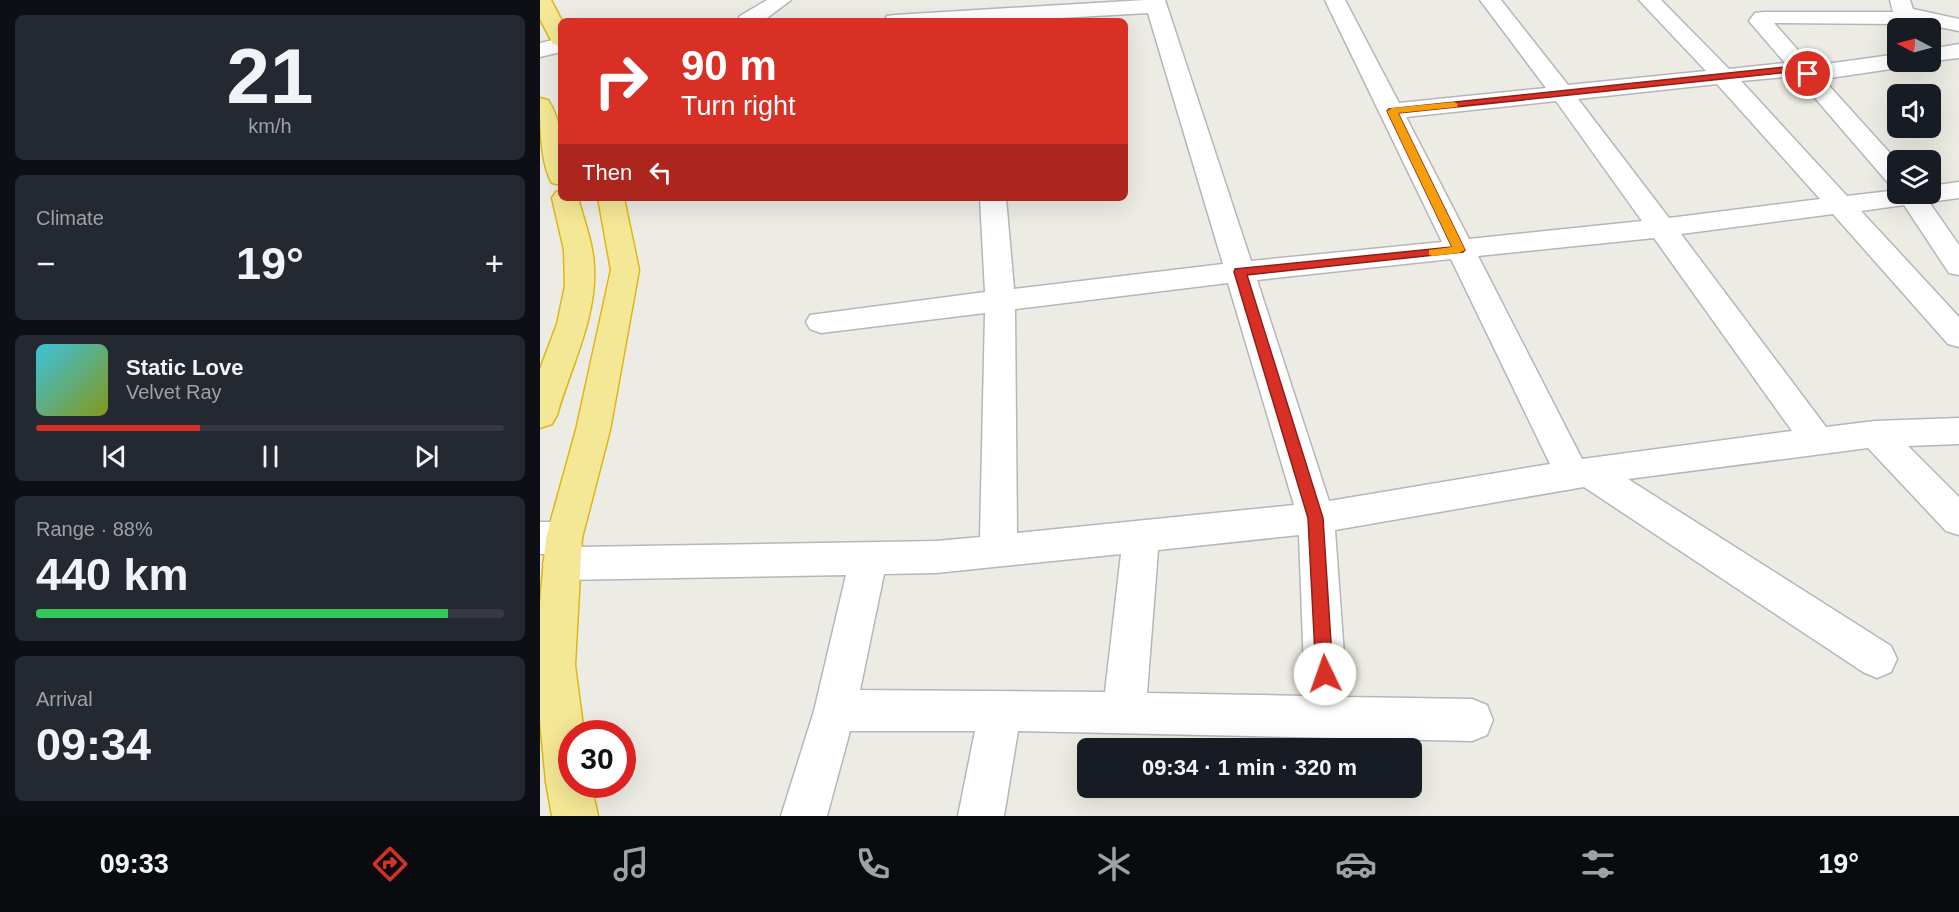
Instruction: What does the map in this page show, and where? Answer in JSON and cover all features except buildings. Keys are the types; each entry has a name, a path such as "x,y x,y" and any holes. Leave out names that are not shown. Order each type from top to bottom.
{"highway":[{"path":"541,0 558,33"},
{"path":"540,105 546,144 558,170"},
{"path":"540,414 577,303 580,266 567,201"},
{"path":"572,799 555,666 555,547 579,485 605,376 625,270 611,201"}],"street":[{"path":"753,18 781,0"},
{"path":"883,18 886,0"},
{"path":"1335,0 1459,250 1581,473 1877,659"},
{"path":"1490,0 1562,93 1818,441"},
{"path":"1649,0 1723,76 1959,336"},
{"path":"924,18 982,12 1156,3 1316,518 1327,718"},
{"path":"1887,166 1760,21 1763,18 1899,18 1902,7 1959,25"},
{"path":"540,50 558,46"},
{"path":"1941,54 1959,51"},
{"path":"1392,111 1723,76 1805,71 1887,62"},
{"path":"1941,190 1959,190"},
{"path":"821,322 1240,272 1662,228 1839,206 1887,194"},
{"path":"993,201 1000,301 998,551"},
{"path":"1917,204 1959,266"},
{"path":"555,547 673,562 936,557 1316,518 1635,464 1875,434 1959,431"},
{"path":"1875,434 1959,520"},
{"path":"1124,713 1141,536"},
{"path":"804,816 835,711 869,558"},
{"path":"835,711 910,709 1472,720"},
{"path":"981,816 1000,711"}],"slow traffic":[{"path":"1433,252 1459,250 1392,111 1454,104"}],"route":[{"path":"1325,674 1316,518 1240,272 1459,250 1392,111 1803,68 1808,74"}]}
